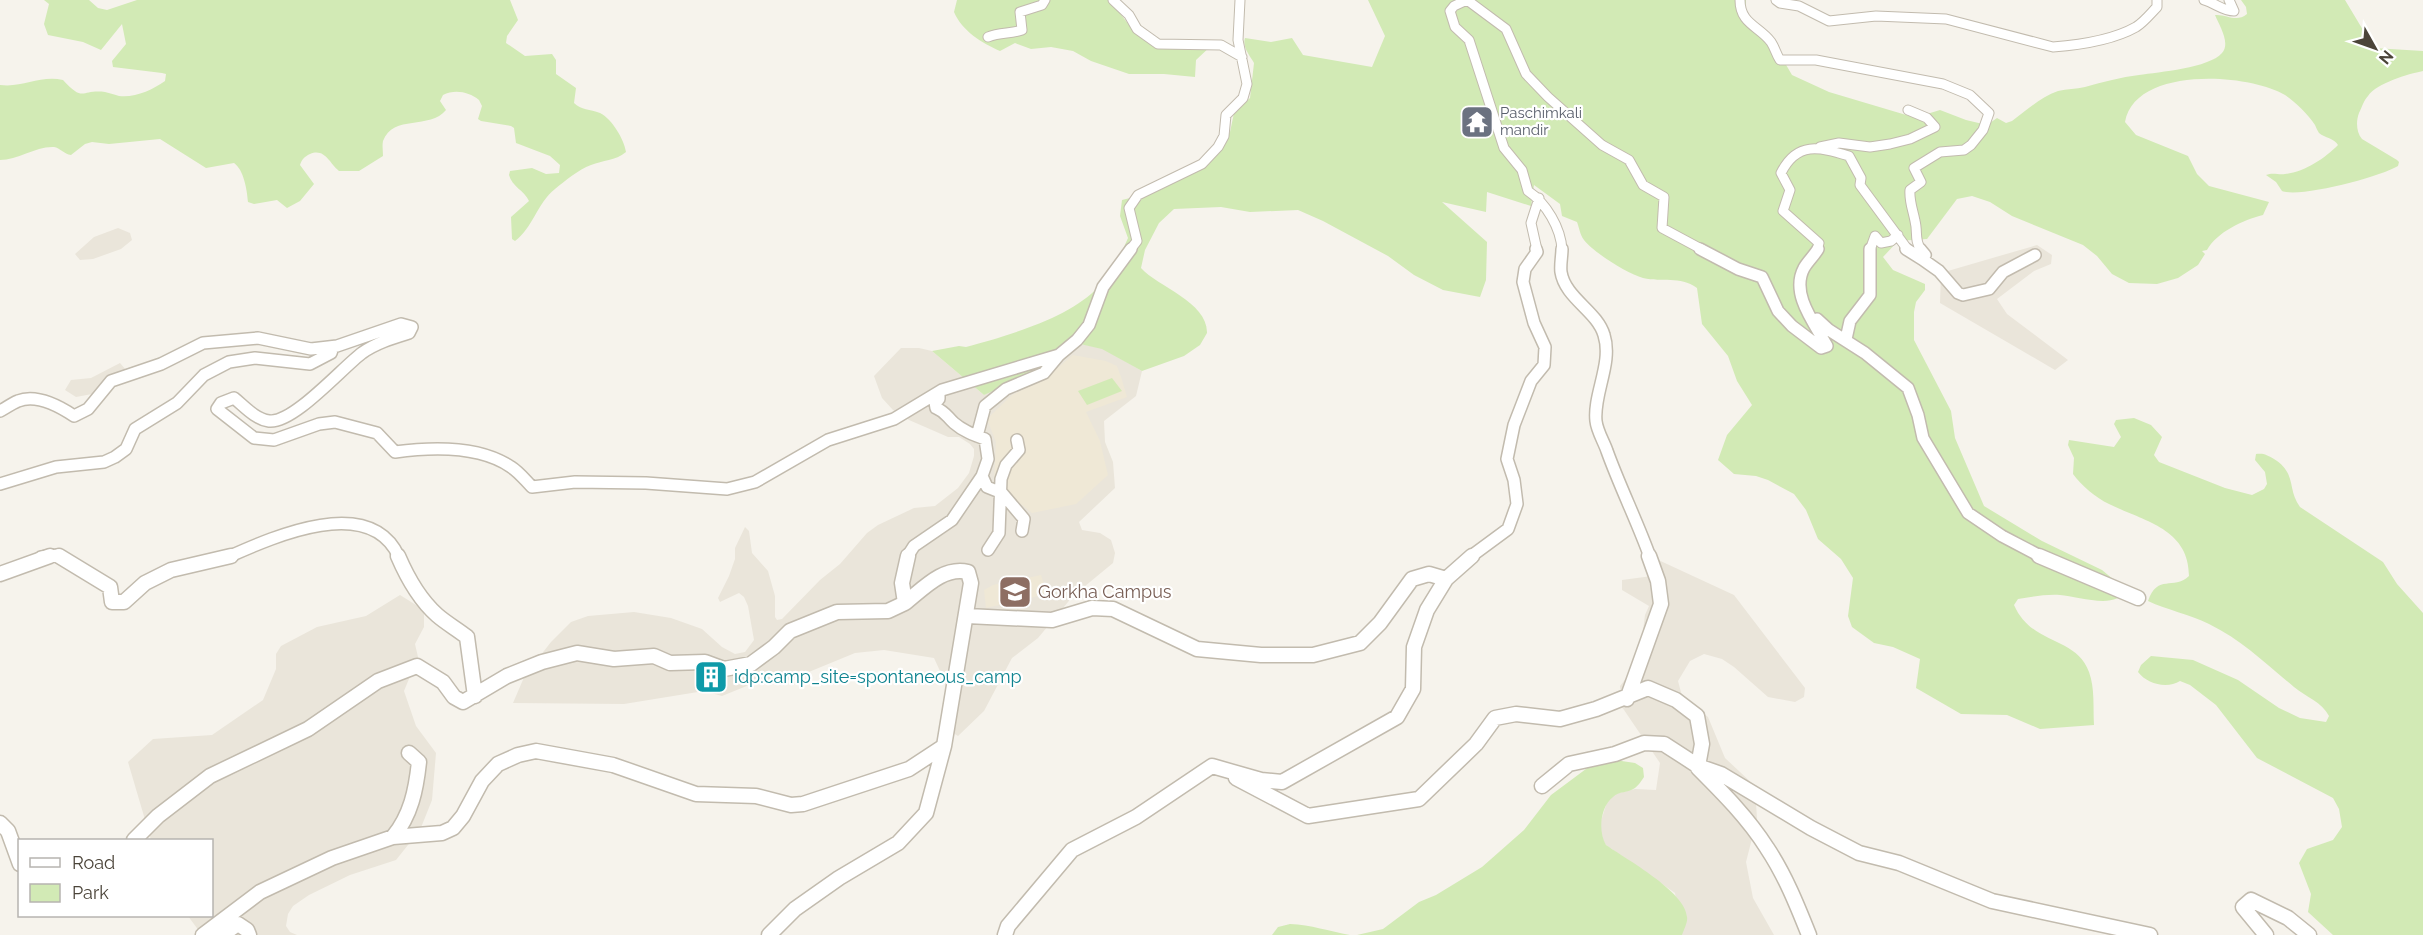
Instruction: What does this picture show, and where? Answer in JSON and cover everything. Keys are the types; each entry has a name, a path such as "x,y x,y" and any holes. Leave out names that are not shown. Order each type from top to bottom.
{"street":[{"path":"988,37 1000,32 1014,33 1022,30 1020,12 1042,5 1045,0"},
{"path":"1113,0 1129,15 1137,29 1158,44 1221,45 1242,57"},
{"path":"977,436 985,406 1006,389 1044,373 1089,325 1103,288 1137,241 1129,208 1138,195 1202,164 1218,147 1224,136 1226,115 1243,98 1247,84 1238,40 1240,0"},
{"path":"1628,696 1661,604 1658,581 1636,517 1621,489 1596,422 1597,402 1604,374 1605,337 1598,322 1572,294 1561,273 1562,246 1551,215 1539,198 1528,191 1522,170 1504,148 1469,40 1455,27 1450,11 1454,6 1467,0 1506,29 1526,74 1602,145 1629,160 1643,186 1664,197 1662,228 1738,269 1762,278 1778,311 1792,326 1821,348 1827,346 1799,289 1803,267 1818,253 1820,243 1783,212 1790,190 1781,173 1788,157 1797,151 1839,143 1870,147 1890,144 1910,139 1935,127 1933,121 1926,116 1908,110"},
{"path":"1740,0 1739,8 1743,19 1771,41 1775,54 1780,60 1816,60 1943,84 1970,95 1989,113 1983,130 1971,145 1964,150 1940,152 1914,168 1921,182 1910,190 1909,206 1916,222 1914,234 1916,245 1924,255 1922,259"},
{"path":"1776,0 1780,3 1798,6 1830,21 1840,22 1875,16 1910,20 1946,19 2053,47 2083,44 2138,26 2157,7 2157,0"},
{"path":"2204,0 2216,3 2226,11 2234,10 2229,0"},
{"path":"1813,149 1849,156 1861,177 1860,185 1878,206 1906,249 1940,271 1958,293 1989,289 2003,272 2035,255"},
{"path":"1005,935 1008,926 1072,850 1136,817 1212,766 1261,780 1281,782 1397,717 1413,689 1414,647 1427,610 1446,579 1485,544 1508,529 1517,504 1514,480 1507,459 1514,426 1532,381 1544,365 1545,347 1534,323 1523,282 1524,269 1537,252 1531,223 1539,198"},
{"path":"1846,339 1845,333 1851,319 1870,295 1871,240 1875,236 1881,243 1891,241 1898,235"},
{"path":"1809,313 1908,388 1918,415 1923,438 1968,513 2002,536 2045,559 2138,598"},
{"path":"0,411 20,400 38,401 62,408 74,416 88,408 111,381 161,364 203,343 258,339 311,349 333,347 401,324 412,327 409,333 383,341 362,352 290,414 273,422 260,418 234,398 221,403 217,409 254,438 274,440 319,424 335,422 377,433 395,452 440,448 470,452 509,466 532,487 575,482 646,483 673,487 727,489 755,482 828,440 894,419 939,392 1059,355"},
{"path":"0,484 56,467 104,462 115,457 126,450 135,429 177,403 204,375 229,362 243,358 255,358 310,364 332,353 333,347"},
{"path":"905,603 901,597 905,564 913,546 939,531 963,508 982,477 988,459 985,439 956,424 949,419 946,412 936,408 935,402 939,399 939,392"},
{"path":"988,550 999,532 1001,512 999,493 1006,465 1019,450 1017,440"},
{"path":"982,477 987,488 1011,501 1024,519 1022,531"},
{"path":"0,574 42,557 58,555 77,569 94,576 110,587 112,602 124,602 145,583 171,570 227,558 257,544 322,523 370,527 395,549 410,583 437,615 451,623 467,637 475,696"},
{"path":"135,839 158,816 210,776 308,729 378,681 417,666 443,682 454,697 463,702 507,676 542,662 577,653 614,659 654,656 670,663 705,662 724,669 751,664 774,647 790,631 837,612 888,611 905,603 950,571 961,569 968,572 971,583 967,616 944,746 926,813 898,843 839,878 795,909 769,935"},
{"path":"967,616 1053,620 1092,608 1113,609 1197,649 1261,655 1313,655 1360,643 1380,623 1412,579 1430,574 1446,579"},
{"path":"1212,766 1308,816 1419,799 1476,744 1495,718 1516,714 1560,719 1596,710 1648,688 1676,700 1697,716 1702,744 1694,763"},
{"path":"1542,786 1569,764 1615,754 1644,743 1664,744 1694,763 1721,774 1774,804 1810,828 1858,853 1899,863 1992,901 2150,935"},
{"path":"203,935 260,892 332,858 393,837 442,833 453,828 463,816 482,781 498,764 518,755 536,751 613,765 696,794 756,796 791,805 803,804 909,769 944,746"},
{"path":"393,837 405,825 416,793 419,762 409,753"},
{"path":"1694,763 1742,814 1761,839 1790,890 1809,935"},
{"path":"0,823 8,831 18,858"},
{"path":"2266,935 2242,907 2251,900 2288,918 2309,935"},
{"path":"222,935 238,924 247,930 249,935"}],"shaded area":[{"path":"118,228 130,233 132,240 121,249 93,259 80,260 75,254 94,237"},
{"path":"2037,245 2052,255 2051,264 2034,271 1997,299 2007,314 2068,360 2055,370 1940,303 1941,273"},
{"path":"1080,344 1102,348 1142,371 1136,396 1104,421 1105,442 1113,462 1115,488 1079,522 1082,530 1100,533 1111,540 1115,553 1113,563 1073,596 1038,638 1012,658 984,711 958,736 950,731 946,684 934,658 884,650 855,653 782,683 754,683 722,696 704,691 624,704 513,703 525,675 551,642 571,622 588,616 634,612 671,618 702,629 722,647 735,654 745,652 754,640 748,606 744,597 739,593 720,602 718,598 729,576 735,559 735,548 745,527 749,531 752,553 768,571 775,596 777,620 782,619 820,580 840,564 867,533 878,525 914,508 935,506 958,488 969,473 974,456 974,449 970,444 959,437 948,437 909,420 893,410 882,398 874,376 901,348 932,351 984,395 1060,352"},
{"path":"1073,355 1106,361 1117,366 1127,397 1086,412 1100,441 1108,475 1076,504 1032,513 994,482 996,442 987,419 1012,395 1047,377"},
{"path":"120,363 126,370 103,382 92,394 76,397 65,390 71,380 91,378"},
{"path":"1654,558 1734,595 1805,688 1804,697 1795,702 1768,697 1734,667 1722,659 1704,654 1690,661 1678,681 1682,696 1708,717 1725,758 1755,786 1757,819 1746,862 1753,898 1774,935 1682,935 1675,893 1606,845 1601,837 1601,821 1607,802 1615,794 1635,789 1656,790 1660,763 1622,707 1620,686 1639,662 1645,615 1649,606 1622,590 1622,580 1652,576"},
{"name":"Gorkha Campus","path":"1041,575 1047,594 986,608 984,590 993,585"},
{"path":"400,595 424,610 424,627 415,644 418,657 404,691 416,726 436,753 432,800 420,830 396,860 350,875 309,895 293,906 288,914 286,926 290,932 297,935 202,935 189,917 213,917 213,839 151,839 128,762 153,739 212,735 263,700 276,669 276,654 281,646 317,627 366,616"}],"green space":[{"path":"44,0 89,0 98,8 107,10 137,0 510,0 518,20 507,36 506,43 525,56 552,54 556,60 556,74 576,88 574,103 600,113 609,120 620,136 626,152 618,157 586,167 563,182 544,201 521,236 515,241 512,239 511,217 529,201 513,183 509,175 510,171 532,168 546,174 559,173 560,165 550,156 516,143 514,128 511,126 478,119 482,106 479,100 462,92 443,95 440,101 446,110 439,116 403,125 388,133 383,141 383,156 359,171 339,171 319,153 306,156 300,165 314,184 300,201 287,208 277,200 254,204 248,202 243,175 234,163 206,168 160,139 109,144 92,142 85,144 71,155 54,147 47,147 14,158 0,160 0,85 55,79 63,80 75,91 83,94 105,92 119,96 131,96 143,93 165,81 166,74 113,67 112,61 126,44 122,24 101,50 83,42 48,35 44,24 49,4"},
{"path":"957,0 1110,0 1132,29 1146,38 1212,45 1196,60 1195,77 1129,74 1091,61 1073,51 1051,47 1031,49 1015,43 1000,51 967,31 954,12"},
{"path":"1368,0 1746,0 1745,16 1782,58 1792,75 1829,92 1933,123 1927,114 1940,110 1987,125 1997,118 2006,123 2058,91 2195,66 2206,62 2222,53 2225,44 2215,15 2243,17 2247,14 2246,7 2241,0 2345,0 2363,30 2366,44 2374,48 2423,51 2423,71 2385,83 2372,91 2358,116 2358,130 2362,139 2397,160 2398,166 2358,181 2305,192 2282,191 2276,182 2266,175 2292,173 2300,170 2321,159 2338,145 2319,133 2305,113 2285,95 2246,82 2195,79 2170,83 2149,91 2133,104 2125,122 2136,135 2188,156 2197,174 2209,186 2269,202 2263,215 2247,220 2224,232 2207,250 2202,251 2205,254 2198,265 2178,278 2157,284 2129,283 2112,274 2097,256 2083,245 2012,216 1990,202 1972,196 1957,199 1927,239 1898,241 1883,257 1893,270 1925,284 1925,290 1916,302 1914,312 1914,340 1951,411 1955,438 1984,506 2042,541 2102,570 2125,589 2121,596 2106,601 2050,595 2018,599 2014,605 2031,628 2074,652 2083,660 2091,678 2094,725 2040,729 2007,715 1961,714 1916,688 1920,659 1893,647 1874,643 1852,627 1848,616 1853,578 1841,559 1818,539 1806,510 1794,494 1756,476 1734,474 1718,460 1727,435 1752,405 1737,381 1728,356 1702,324 1697,288 1677,280 1643,278 1611,262 1584,240 1577,222 1562,216 1560,204 1534,185 1531,206 1487,192 1486,212 1442,202 1487,242 1486,280 1480,297 1443,290 1414,275 1388,256 1298,210 1250,212 1221,207 1174,209 1159,223 1145,250 1141,268 1191,304 1200,312 1205,322 1207,333 1200,345 1184,356 1142,371 1102,349 1080,344 1060,352 1031,374 984,395 932,351 959,346 966,347 1018,331 1055,316 1087,297 1108,275 1128,238 1120,216 1122,200 1142,195 1213,159 1230,132 1234,113 1250,98 1254,63 1245,48 1245,38 1271,42 1292,38 1303,55 1372,67 1385,36"},
{"path":"1112,378 1122,391 1087,405 1078,391"},
{"path":"2134,418 2151,425 2162,437 2154,455 2159,462 2225,488 2252,495 2264,489 2267,484 2265,472 2255,460 2256,454 2274,459 2286,470 2300,507 2383,562 2397,584 2423,613 2423,935 2333,935 2308,912 2311,894 2299,863 2307,849 2333,840 2342,827 2339,809 2333,798 2257,758 2216,705 2190,685 2180,681 2169,685 2158,684 2147,680 2138,672 2141,665 2151,656 2193,660 2238,680 2279,708 2300,718 2326,722 2329,716 2318,703 2221,630 2148,601 2156,587 2183,580 2189,576 2187,560 2181,547 2162,528 2104,501 2084,487 2073,474 2074,458 2068,445 2069,440 2114,447 2121,437 2114,424 2116,420"},
{"path":"1615,760 1635,763 1643,768 1644,777 1635,788 1613,797 1605,807 1601,827 1603,840 1606,845 1654,877 1677,897 1687,917 1682,935 1357,935 1383,929 1419,902 1436,895 1482,867 1524,830 1551,795 1590,766"},
{"path":"1290,924 1350,935 1272,935 1278,927"}],"place":[{"name":"Paschimkali mandir","path":"1477,122"},
{"name":"Gorkha Campus","path":"1015,592"},
{"name":"idp:camp_site=spontaneous_camp","path":"711,677"}]}
